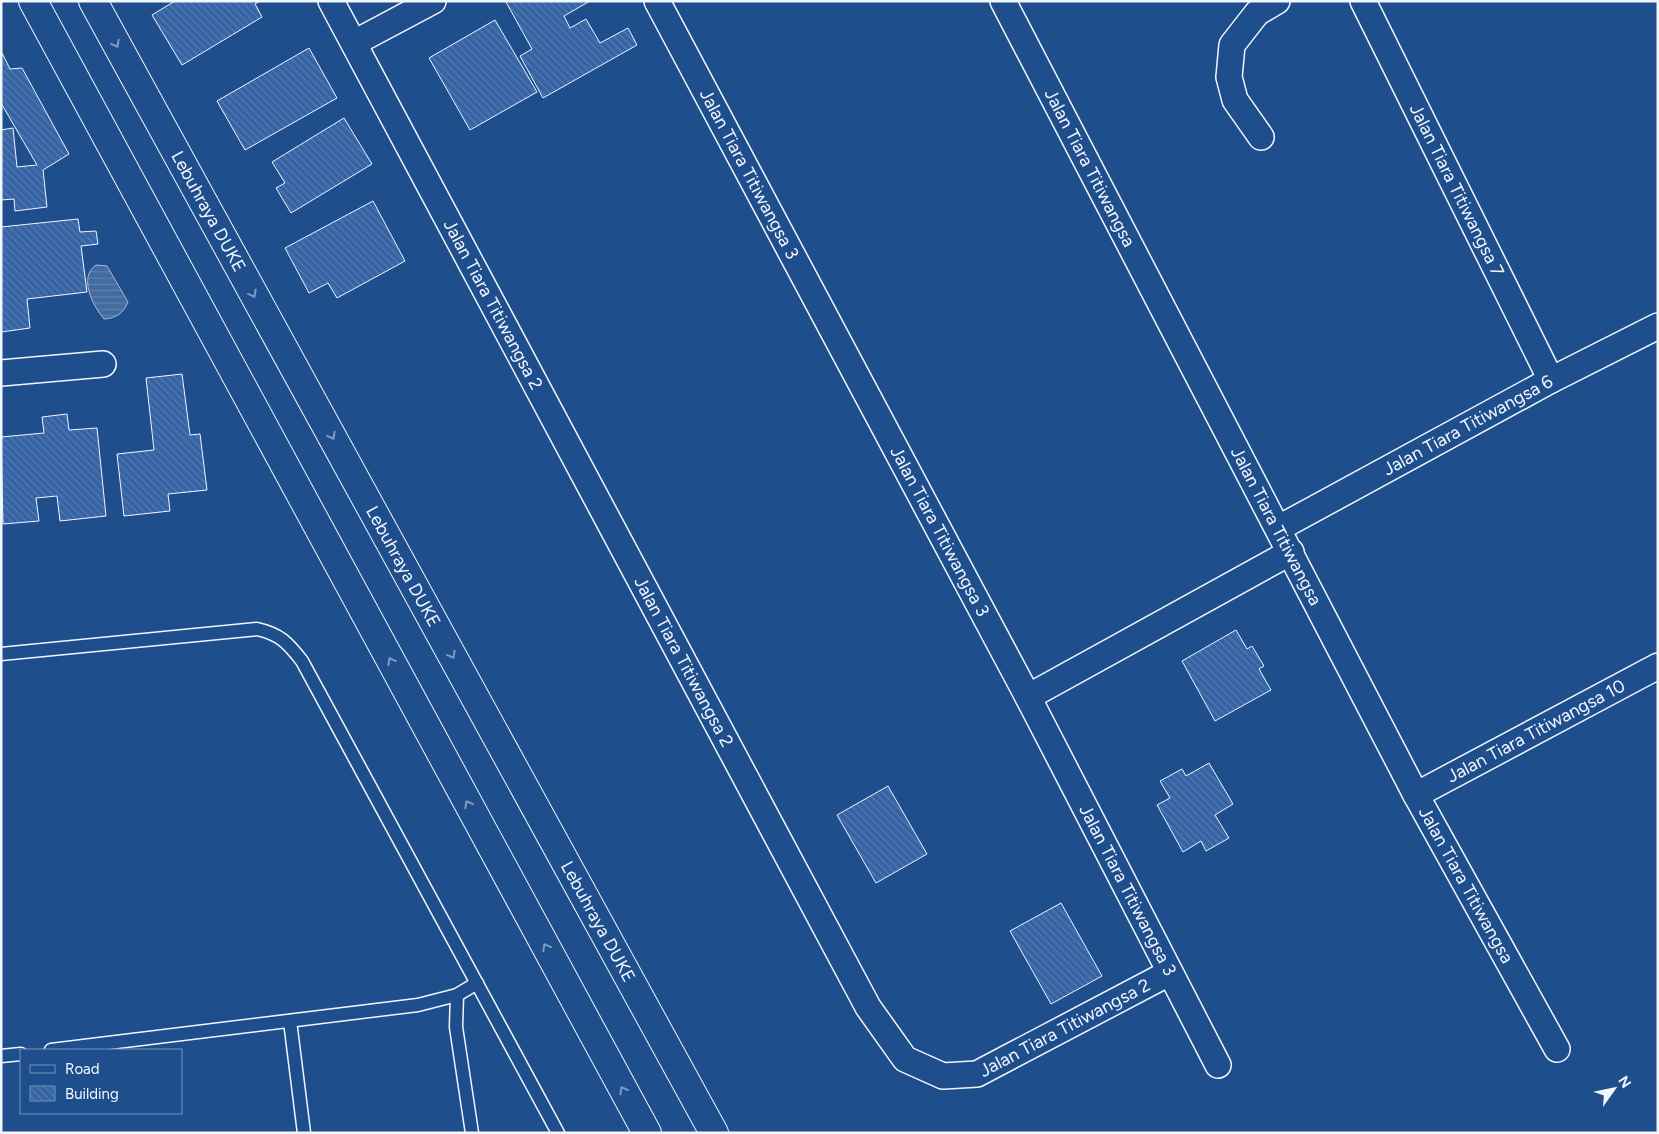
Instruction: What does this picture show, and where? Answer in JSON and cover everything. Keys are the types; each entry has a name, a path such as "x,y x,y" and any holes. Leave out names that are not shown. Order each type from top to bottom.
{"highway":[{"path":"33,1 646,1133"},
{"name":"Lebuhraya DUKE","path":"93,1 714,1133"}],"street":[{"name":"Jalan Tiara Titiwangsa 2","path":"331,1 868,1007 905,1059 943,1076 977,1074 1169,973"},
{"path":"354,43 433,1"},
{"name":"Jalan Tiara Titiwangsa 3","path":"657,1 1028,697 1218,1065"},
{"name":"Jalan Tiara Titiwangsa","path":"1003,1 1279,528 1416,795 1557,1049"},
{"path":"1261,137 1235,100 1229,77 1232,45 1257,13 1277,1"},
{"name":"Jalan Tiara Titiwangsa 7","path":"1363,1 1551,380"},
{"name":"Jalan Tiara Titiwangsa 6","path":"1279,528 1551,380 1658,326"},
{"path":"1,373 103,364"},
{"path":"1028,697 1291,552"},
{"name":"Jalan Tiara Titiwangsa 10","path":"1416,795 1658,666"}],"lane":[{"path":"1,654 257,629 272,632 289,644 302,661 558,1133"},
{"path":"59,1049 418,1005 456,995 476,984"},
{"path":"456,995 456,1027 472,1133"},
{"path":"290,1021 304,1133"},
{"path":"1,1056 20,1054"}],"water":[{"path":"96,265 107,266 128,302 119,315 112,318 104,319 89,292 88,277"}],"building":[{"path":"175,1 260,1 255,4 262,17 182,65 152,15"},
{"path":"590,1 564,16 570,28 586,19 600,43 628,28 637,45 543,98 520,56 532,49 506,2"},
{"path":"495,20 537,92 470,130 429,58"},
{"path":"309,48 337,98 245,150 217,101"},
{"path":"1,51 10,69 22,68 69,154 43,170 47,207 15,211 14,199 1,200 1,130 13,128 17,167 37,165 1,103"},
{"path":"344,118 372,164 291,213 276,188 285,183 272,162"},
{"path":"373,201 405,261 337,298 328,283 309,293 285,248"},
{"path":"78,219 80,232 96,231 98,244 81,246 87,292 27,299 30,328 1,332 1,227"},
{"path":"182,374 190,435 200,434 207,490 168,494 170,511 124,516 117,454 154,450 146,378"},
{"path":"67,414 69,430 97,428 106,516 60,521 57,496 36,498 39,521 3,524 1,437 44,433 42,417"},
{"path":"1236,630 1247,649 1252,646 1264,666 1259,669 1271,690 1215,721 1182,661"},
{"path":"1209,763 1233,804 1215,815 1229,838 1206,851 1201,841 1183,852 1157,805 1170,798 1160,781 1182,769 1186,776"},
{"path":"888,786 927,854 876,883 837,815"},
{"path":"1061,903 1102,976 1051,1004 1010,931"}]}
